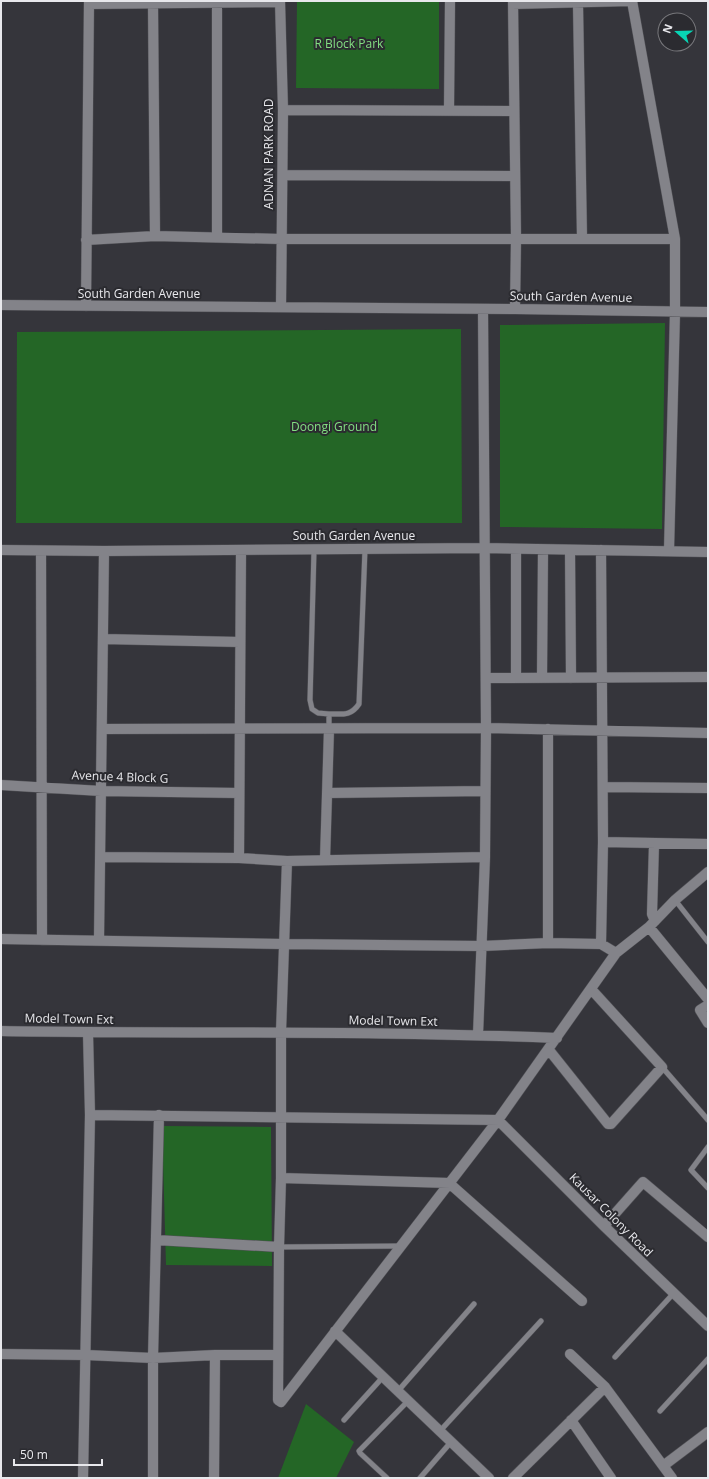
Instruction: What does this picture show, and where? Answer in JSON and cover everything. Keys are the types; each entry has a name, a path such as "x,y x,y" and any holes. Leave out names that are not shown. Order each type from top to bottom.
{"street":[{"path":"86,306 89,2 153,4 280,1"},
{"name":"ADNAN PARK ROAD","path":"280,1 283,110 281,307"},
{"path":"449,110 450,1"},
{"path":"515,309 516,176 513,3 578,4 631,1 675,238 675,312 669,551"},
{"path":"217,237 218,3"},
{"path":"153,4 155,236"},
{"path":"578,4 582,238"},
{"path":"283,110 514,111"},
{"path":"283,175 516,176"},
{"path":"86,240 155,236 281,239 675,238"},
{"name":"South Garden Avenue","path":"1,305 708,312"},
{"path":"478,1035 485,857 486,728 482,309"},
{"name":"South Garden Avenue","path":"1,550 104,552 484,548 708,552"},
{"path":"516,549 516,678"},
{"path":"239,858 238,793 240,730 241,550"},
{"path":"542,678 543,550"},
{"path":"570,550 571,678"},
{"path":"601,550 601,678 604,842 601,944"},
{"path":"41,551 43,788 42,940"},
{"path":"99,940 104,552"},
{"path":"103,639 240,642"},
{"path":"486,678 708,677"},
{"path":"102,729 240,730 486,728 708,733"},
{"path":"325,860 329,729"},
{"path":"548,729 548,943"},
{"name":"Avenue 4 Block G","path":"1,785 101,791 238,793"},
{"path":"603,787 708,788"},
{"path":"327,793 485,791"},
{"path":"604,842 708,844"},
{"path":"654,844 652,924 708,999"},
{"path":"100,856 239,858 287,861 485,857"},
{"path":"287,861 281,1032 281,1178 278,1355 278,1400 281,1402 498,1120 549,1050 616,953 652,924 675,900 708,872"},
{"path":"1,939 482,946 548,943 601,944 616,953"},
{"path":"549,1050 608,1124 611,1124 662,1066 591,989"},
{"path":"708,1005 700,1010 708,1023"},
{"name":"Model Town Ext","path":"1,1031 88,1033 281,1032 478,1035 557,1038"},
{"path":"83,1478 90,1115 88,1033"},
{"path":"90,1115 281,1116 498,1120"},
{"path":"153,1478 153,1358 159,1115"},
{"name":"Kausar Colony Road","path":"498,1120 673,1294 708,1326"},
{"path":"281,1178 449,1183 582,1301"},
{"path":"604,1226 643,1182 708,1237"},
{"path":"156,1240 279,1247"},
{"path":"335,1331 489,1478"},
{"path":"1,1354 86,1355 153,1358 215,1355 278,1355"},
{"path":"570,1354 605,1387 672,1478"},
{"path":"214,1478 215,1355"},
{"path":"514,1478 605,1387"},
{"path":"571,1420 611,1478"},
{"path":"663,1466 708,1432"}],"lane":[{"path":"314,550 310,700 312,709 318,713 348,714 355,711 359,704 365,549"},
{"path":"329,714 329,729"},
{"path":"675,900 708,942"},
{"path":"662,1066 708,1120"},
{"path":"708,1147 691,1170 708,1188"},
{"path":"279,1247 401,1246"},
{"path":"615,1357 673,1294"},
{"path":"398,1391 474,1304"},
{"path":"440,1431 541,1321"},
{"path":"660,1411 708,1359"},
{"path":"344,1420 383,1377"},
{"path":"387,1478 359,1451 408,1401"},
{"path":"420,1478 451,1442"}],"green space":[{"name":"R Block Park","path":"297,1 439,1 439,89 296,88"},
{"path":"665,323 662,529 500,527 500,325"},
{"name":"Doongi Ground","path":"461,329 462,523 16,523 17,332"},
{"path":"162,1126 271,1127 272,1266 166,1265"},
{"path":"306,1404 354,1442 336,1478 278,1478"}]}
